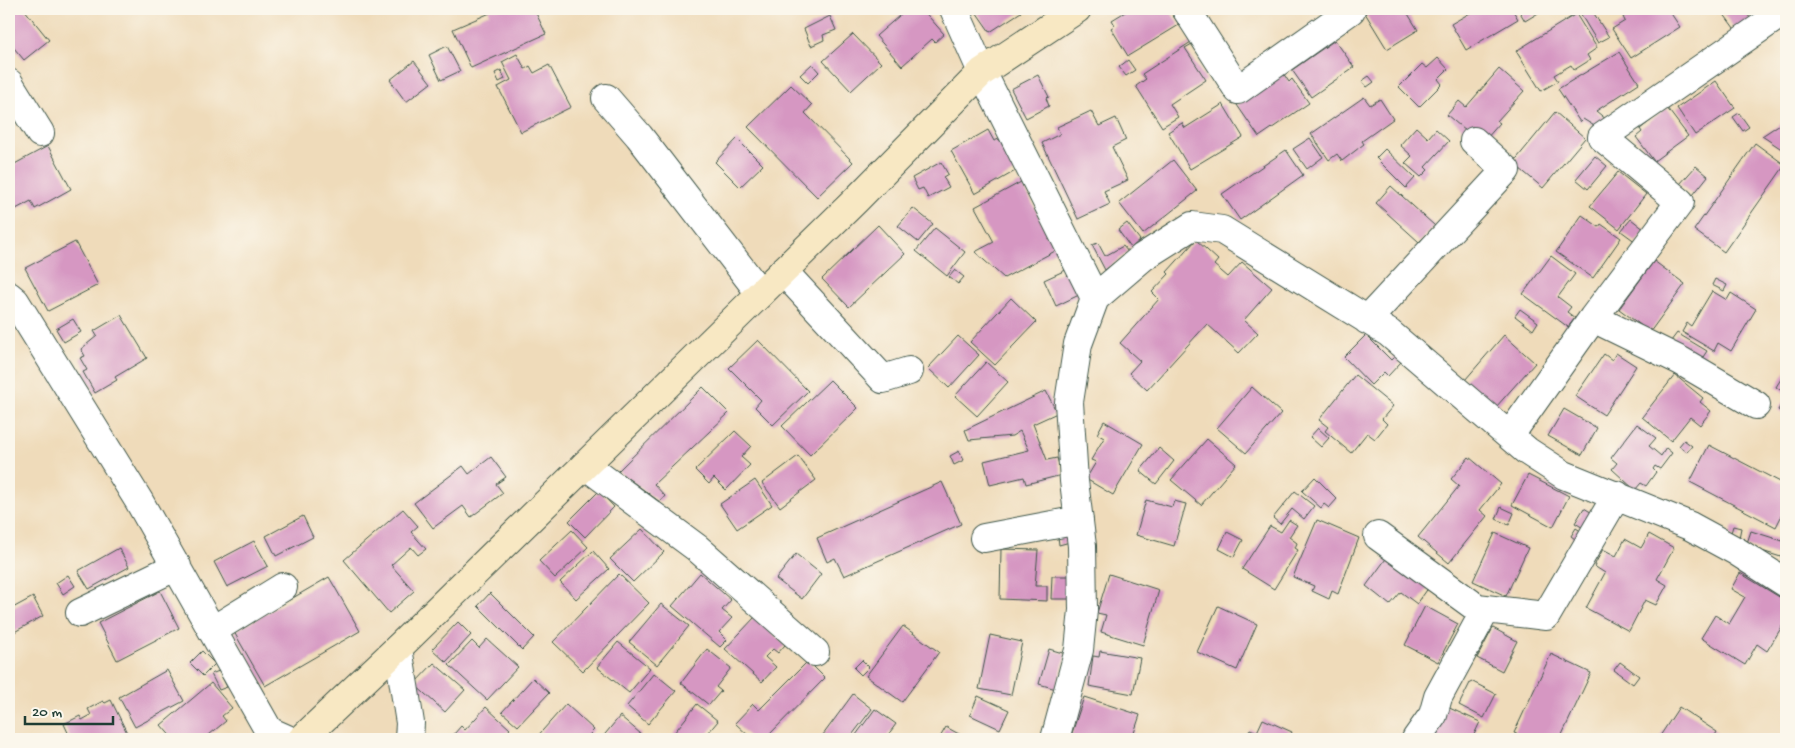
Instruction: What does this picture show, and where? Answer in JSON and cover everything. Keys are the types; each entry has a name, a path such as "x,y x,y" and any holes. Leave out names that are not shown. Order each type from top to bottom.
{"street":[{"path":"954,9 982,72 1095,298"},
{"path":"302,739 398,648 783,271 982,72 1077,9"},
{"path":"1186,9 1238,90 1351,10"},
{"path":"1510,436 1593,318 1680,202 1602,137 1783,19"},
{"path":"9,83 40,133"},
{"path":"606,98 639,136 760,293"},
{"path":"1367,320 1506,170 1474,141"},
{"path":"1055,739 1079,650 1083,610 1082,546 1074,481 1069,402 1078,344 1095,298 1143,257 1192,226 1222,230 1389,333 1528,451 1564,474 1690,526 1736,551 1786,583"},
{"path":"783,271 883,379 909,371"},
{"path":"9,296 15,301 139,501 269,731 287,739"},
{"path":"1593,318 1681,361 1756,404"},
{"path":"585,465 697,548 814,652"},
{"path":"1378,536 1477,608 1546,616 1617,495"},
{"path":"984,538 1079,520"},
{"path":"80,613 177,566"},
{"path":"213,630 283,587"},
{"path":"1416,739 1433,715 1438,697 1486,609"},
{"path":"398,648 410,723 409,739"}],"building":[{"path":"9,9 24,9 49,40 24,60 9,42"},
{"path":"488,9 534,9 546,34 471,68 453,29 490,13"},
{"path":"907,9 922,9 944,34 935,42 932,39 902,66 876,36"},
{"path":"974,9 1019,9 1021,12 990,32"},
{"path":"1130,9 1169,9 1179,25 1128,56 1111,28 1115,25 1112,20"},
{"path":"1202,9 1218,9 1207,16"},
{"path":"1371,9 1405,9 1418,30 1387,49 1365,13"},
{"path":"1477,9 1512,9 1518,19 1466,50 1451,24"},
{"path":"1518,9 1545,9 1525,21"},
{"path":"1591,9 1609,37 1598,43 1581,15"},
{"path":"1635,9 1668,9 1680,27 1631,58 1612,29 1625,21 1623,17"},
{"path":"1729,9 1744,9 1752,21 1737,32 1723,13"},
{"path":"1748,9 1769,9 1755,18"},
{"path":"1576,14 1597,48 1587,55 1590,60 1574,70 1571,65 1554,75 1558,81 1541,91 1516,51"},
{"path":"830,16 836,30 823,35 824,40 811,46 804,29"},
{"path":"853,34 881,63 851,91 823,61"},
{"path":"1335,40 1354,67 1311,97 1292,70"},
{"path":"1191,42 1192,44 1185,48 1206,80 1170,104 1178,117 1162,127 1136,86 1146,79 1142,74"},
{"path":"447,46 460,71 441,80 429,55"},
{"path":"1619,52 1639,83 1596,111 1607,120 1596,127 1583,119 1580,122 1558,89"},
{"path":"517,54 525,69 530,66 534,73 549,65 571,107 521,132 498,87 511,80 502,62"},
{"path":"1438,58 1448,69 1438,79 1442,84 1419,107 1399,87 1422,64 1427,68"},
{"path":"1128,60 1135,70 1126,76 1119,67"},
{"path":"414,61 431,83 406,102 390,80"},
{"path":"812,64 819,72 808,83 800,75"},
{"path":"1499,69 1524,91 1497,121 1500,123 1486,139 1472,126 1467,132 1447,115 1459,101 1466,107"},
{"path":"501,70 505,79 499,82 495,73"},
{"path":"1283,73 1289,82 1292,79 1309,103 1259,137 1237,105"},
{"path":"1038,75 1049,97 1046,98 1049,106 1026,118 1011,89"},
{"path":"1369,76 1374,82 1367,87 1362,81"},
{"path":"1716,81 1735,108 1695,135 1677,108"},
{"path":"791,85 812,105 805,113 853,162 817,197 748,127"},
{"path":"1364,97 1370,105 1380,99 1393,119 1362,141 1364,144 1342,161 1337,154 1329,160 1311,134"},
{"path":"1223,104 1243,137 1190,169 1168,132 1182,123 1185,128"},
{"path":"1667,108 1688,136 1654,161 1636,137 1642,132 1640,129"},
{"path":"1091,111 1099,126 1116,118 1126,140 1112,147 1128,180 1104,191 1110,204 1078,219 1042,143 1060,134 1057,127"},
{"path":"1555,112 1585,138 1543,188 1513,163"},
{"path":"1739,113 1749,127 1743,131 1733,117"},
{"path":"1786,120 1786,148 1783,150 1762,136"},
{"path":"1416,127 1428,138 1436,129 1449,141 1425,167 1428,170 1421,177 1405,163 1412,156 1400,145"},
{"path":"988,130 994,141 999,139 1017,170 975,194 951,151"},
{"path":"1310,138 1323,157 1307,169 1293,149"},
{"path":"737,139 763,165 740,187 715,162"},
{"path":"1755,143 1785,165 1724,252 1694,230"},
{"path":"48,146 71,189 35,209 31,201 14,210 9,201 9,167"},
{"path":"1385,149 1415,178 1406,188 1376,158"},
{"path":"1286,150 1303,175 1240,220 1222,194"},
{"path":"1595,156 1607,166 1588,189 1576,179"},
{"path":"1173,160 1197,191 1143,234 1119,203"},
{"path":"941,162 948,174 943,177 949,187 928,198 923,188 918,190 912,178"},
{"path":"1696,166 1708,176 1693,195 1680,184"},
{"path":"1618,172 1646,194 1619,229 1590,206"},
{"path":"1021,182 1057,250 1004,278 975,252 994,242 975,207"},
{"path":"1391,186 1435,226 1419,242 1376,203"},
{"path":"913,208 933,224 918,242 898,226"},
{"path":"1582,215 1599,227 1601,224 1621,238 1593,278 1556,252"},
{"path":"1631,219 1645,230 1636,242 1621,231"},
{"path":"1127,223 1140,240 1131,248 1118,230"},
{"path":"878,225 905,254 849,307 822,279"},
{"path":"935,228 965,252 947,276 916,251"},
{"path":"1196,240 1218,260 1214,265 1228,277 1242,262 1272,288 1244,320 1258,333 1239,353 1207,324 1147,390 1129,373 1140,361 1120,343 1159,299 1152,292"},
{"path":"75,242 98,285 48,311 25,268"},
{"path":"1098,243 1105,256 1123,246 1128,252 1105,270 1092,245"},
{"path":"1551,256 1575,274 1558,297 1571,307 1567,312 1575,318 1568,327 1523,294"},
{"path":"1654,261 1685,284 1650,332 1619,309"},
{"path":"1068,269 1079,295 1056,306 1044,280"},
{"path":"955,270 964,277 958,284 949,277"},
{"path":"1715,279 1727,285 1724,291 1712,285"},
{"path":"1712,291 1727,300 1731,293 1756,309 1731,351 1718,343 1714,351 1682,332 1687,323 1691,326"},
{"path":"1011,298 1036,322 995,365 970,342"},
{"path":"1520,309 1538,322 1533,330 1515,316"},
{"path":"121,315 147,358 115,377 117,380 95,393 83,372 87,370 80,358 85,356 81,349 97,336 94,331"},
{"path":"73,319 81,332 64,342 56,329"},
{"path":"1677,333 1707,351 1701,360 1671,341"},
{"path":"1366,335 1391,360 1395,356 1401,362 1388,376 1384,372 1371,385 1344,357"},
{"path":"1504,335 1535,363 1496,407 1465,380"},
{"path":"958,336 979,355 949,388 928,368"},
{"path":"758,340 808,391 773,425 755,407 761,400 729,368"},
{"path":"1616,353 1636,366 1604,415 1575,396 1604,354 1612,360"},
{"path":"986,362 1008,382 977,416 955,396"},
{"path":"1786,371 1786,394 1776,387"},
{"path":"1355,375 1393,406 1382,419 1387,424 1375,439 1367,433 1351,453 1325,431 1328,427 1319,420"},
{"path":"1675,375 1703,398 1700,402 1711,411 1700,425 1690,417 1671,441 1642,417"},
{"path":"830,380 858,408 810,455 782,426"},
{"path":"703,387 729,413 654,484 665,496 660,502 618,471"},
{"path":"1252,387 1281,413 1246,453 1217,428"},
{"path":"1046,391 1057,413 1033,424 1047,460 1057,458 1062,475 1026,484 1024,477 990,485 984,461 1029,450 1020,431 1012,436 969,440 965,430"},
{"path":"1786,397 1786,415 1778,410"},
{"path":"1564,409 1597,428 1582,455 1548,436"},
{"path":"1104,421 1143,444 1113,495 1086,479 1096,462 1091,460 1104,438 1097,434"},
{"path":"1637,424 1656,438 1649,446 1661,456 1666,448 1672,453 1660,469 1655,466 1653,469 1656,472 1646,486 1641,483 1635,490 1612,469 1617,463 1611,458"},
{"path":"1318,428 1329,438 1321,447 1310,437"},
{"path":"735,431 751,446 741,457 750,465 726,490 714,478 709,484 695,470"},
{"path":"1207,439 1236,464 1201,505 1171,480"},
{"path":"1684,440 1692,446 1687,452 1679,446"},
{"path":"1709,445 1786,485 1786,512 1784,511 1776,527 1690,482"},
{"path":"1159,448 1174,461 1156,484 1140,471"},
{"path":"959,451 964,460 954,465 950,456"},
{"path":"798,456 816,480 780,507 762,483"},
{"path":"491,457 506,477 496,484 503,493 471,517 463,506 433,528 414,503 463,466 469,474"},
{"path":"1469,457 1501,484 1480,510 1487,516 1449,563 1418,537 1459,486 1451,479"},
{"path":"1528,475 1569,496 1553,527 1512,505"},
{"path":"1315,477 1337,499 1329,508 1324,504 1321,508 1302,491"},
{"path":"755,480 772,505 737,529 720,504"},
{"path":"942,482 961,524 844,576 835,558 827,562 817,538"},
{"path":"599,491 614,507 585,537 569,521"},
{"path":"1295,491 1314,506 1304,519 1292,509 1280,524 1273,518"},
{"path":"1146,500 1172,507 1174,501 1186,504 1174,546 1136,535"},
{"path":"1501,507 1514,513 1509,525 1496,519"},
{"path":"1584,508 1594,514 1585,529 1575,523"},
{"path":"403,509 418,526 411,532 426,549 418,555 411,547 391,565 414,591 389,613 344,560"},
{"path":"303,516 313,537 276,556 266,536"},
{"path":"1289,520 1297,525 1289,537 1297,543 1295,548 1298,550 1274,589 1242,569 1270,526 1281,532"},
{"path":"1317,520 1359,538 1338,594 1332,591 1329,599 1312,591 1314,586 1293,577"},
{"path":"1733,526 1741,528 1739,538 1730,536"},
{"path":"1576,528 1585,534 1579,542 1571,536"},
{"path":"642,529 664,552 633,582 610,559"},
{"path":"572,530 588,547 555,578 539,561"},
{"path":"1751,531 1786,542 1784,558 1746,546"},
{"path":"1227,532 1243,540 1234,557 1219,549"},
{"path":"1495,533 1528,548 1506,596 1473,581"},
{"path":"1069,534 1070,542 1059,545 1058,536"},
{"path":"1649,534 1674,548 1657,579 1667,585 1656,605 1645,600 1629,631 1586,608 1605,573 1594,566 1603,549 1616,556 1625,539 1641,548"},
{"path":"254,541 268,566 227,587 214,562"},
{"path":"119,548 129,567 89,589 78,571"},
{"path":"1001,549 1038,550 1035,586 1047,586 1047,601 1000,599"},
{"path":"593,551 609,569 576,599 560,582"},
{"path":"796,554 821,574 802,599 776,579"},
{"path":"1388,556 1429,587 1417,604 1401,592 1390,605 1366,586"},
{"path":"700,573 731,600 722,610 732,618 719,632 727,640 720,647 672,606"},
{"path":"1740,573 1786,601 1786,620 1767,651 1757,644 1745,665 1701,638 1715,615 1729,624 1745,597 1731,589"},
{"path":"619,574 649,603 583,671 553,642"},
{"path":"1109,574 1159,590 1143,645 1101,632 1106,615 1097,613"},
{"path":"68,575 75,586 63,594 56,583"},
{"path":"1052,576 1070,576 1069,599 1051,599"},
{"path":"329,577 360,631 265,686 234,632"},
{"path":"160,591 179,628 117,660 98,623"},
{"path":"490,593 534,637 522,650 478,606"},
{"path":"33,597 43,616 9,635 9,610"},
{"path":"661,604 689,626 657,665 629,642"},
{"path":"1218,606 1257,624 1237,670 1197,652"},
{"path":"1425,606 1458,624 1438,662 1405,645"},
{"path":"755,617 785,645 778,653 773,649 765,657 776,667 762,682 725,649"},
{"path":"458,622 471,635 446,662 432,649"},
{"path":"903,626 939,652 902,702 866,676"},
{"path":"1493,628 1517,641 1502,671 1477,658"},
{"path":"990,635 1022,642 1011,695 979,689"},
{"path":"487,639 518,667 487,700 449,665 472,641 479,648"},
{"path":"618,642 650,668 629,693 597,667"},
{"path":"707,649 731,668 716,687 721,691 709,705 681,683"},
{"path":"1049,649 1066,654 1056,689 1039,684"},
{"path":"202,651 215,664 203,676 190,663"},
{"path":"1100,651 1140,658 1133,694 1089,686 1093,656 1099,657"},
{"path":"1551,654 1591,673 1560,739 1528,739 1514,733"},
{"path":"862,660 869,667 861,675 854,668"},
{"path":"808,661 825,678 765,739 752,739 735,723 753,704 759,710"},
{"path":"1620,662 1639,676 1633,684 1614,670"},
{"path":"434,663 465,690 445,712 414,684"},
{"path":"167,670 184,701 135,727 119,697"},
{"path":"219,671 227,687 219,690 211,674"},
{"path":"654,673 676,691 648,724 627,706"},
{"path":"533,678 549,693 518,726 502,712"},
{"path":"1471,681 1496,694 1484,718 1459,705"},
{"path":"211,683 232,708 222,716 226,721 204,739 173,739 161,725"},
{"path":"853,694 872,709 849,739 820,739"},
{"path":"978,696 1009,710 1000,729 970,715"},
{"path":"1084,697 1140,715 1132,739 1070,739"},
{"path":"111,700 130,739 71,739 64,724 80,716 82,720 91,715 88,709 103,701 105,703"},
{"path":"566,704 594,730 585,739 535,739"},
{"path":"697,704 718,721 703,739 670,738"},
{"path":"1445,706 1480,722 1472,739 1429,739"},
{"path":"486,707 510,729 501,739 460,739 454,734 461,726 465,730"},
{"path":"1679,707 1717,732 1713,739 1658,739"},
{"path":"875,709 896,724 885,739 853,739"},
{"path":"620,716 641,734 637,739 601,739"},
{"path":"1263,719 1292,732 1289,739 1246,739 1250,729 1257,732"},
{"path":"946,727 968,739 939,739"}]}
